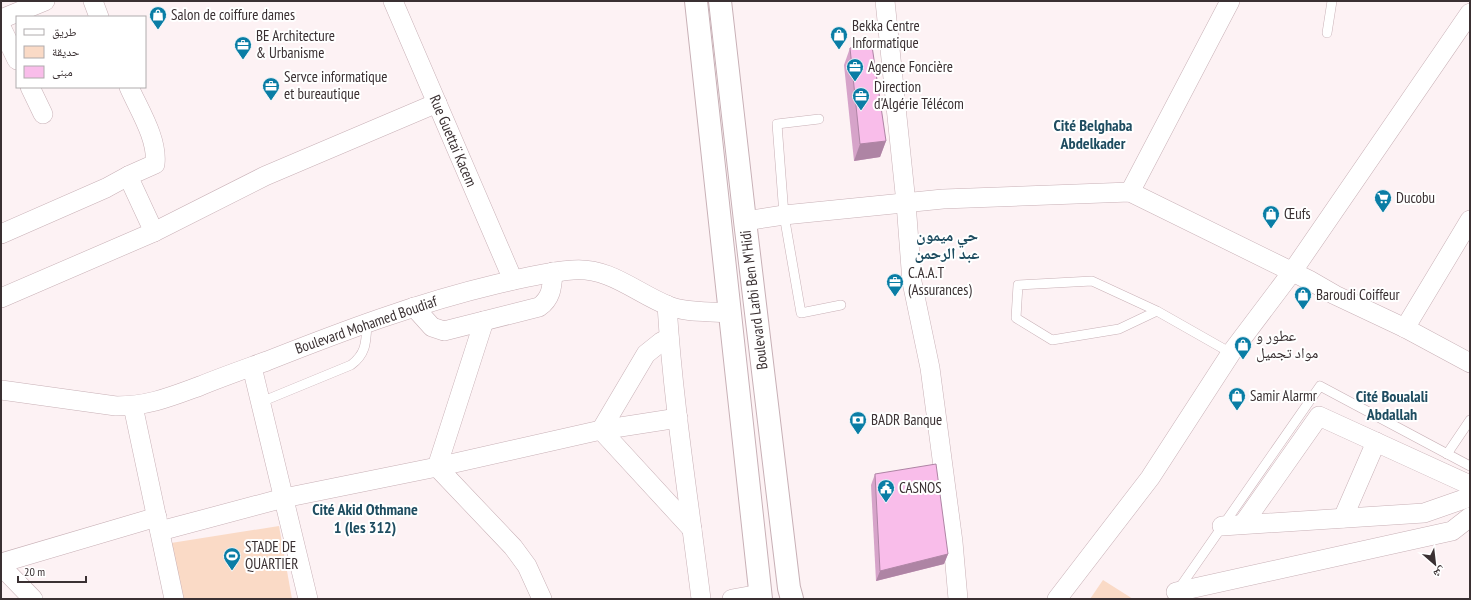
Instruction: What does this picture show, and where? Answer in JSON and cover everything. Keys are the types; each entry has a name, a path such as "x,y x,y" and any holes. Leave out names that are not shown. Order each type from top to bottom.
{"main road":[{"name":"Boulevard Larbi Ben M'Hidi","path":"696,1 760,596"},
{"name":"Boulevard Larbi Ben M'Hidi","path":"720,1 745,221 791,594"},
{"path":"760,596 791,594"}],"street":[{"path":"1,19 45,1"},
{"path":"93,1 100,16"},
{"name":"Rue Guettaï Kacem","path":"393,1 513,280"},
{"path":"885,1 906,203 912,282 930,368 958,599"},
{"path":"1130,192 1230,1"},
{"path":"1057,599 1150,478 1231,353 1292,272 1470,12 1458,1"},
{"path":"1,27 16,58"},
{"path":"30,88 43,114"},
{"path":"1,234 106,188 155,164 156,153 152,137 129,88"},
{"path":"1,298 154,232 264,176 437,103"},
{"path":"128,176 154,232"},
{"path":"745,221 784,215 943,199 1130,192 1292,272 1335,295 1405,328 1470,363"},
{"path":"1405,328 1470,220"},
{"name":"Boulevard Mohamed Boudiaf","path":"1,390 116,406 133,406 152,403 252,367 367,322 414,307 464,292 513,280 575,269 594,271 613,276 668,305 679,309 729,313"},
{"path":"414,307 428,323 438,330 444,331 484,321 539,307 544,303 551,292 553,272"},
{"path":"668,305 669,338 701,599"},
{"path":"437,467 484,321"},
{"path":"601,430 646,354 661,342 669,338"},
{"path":"252,367 308,599"},
{"path":"133,406 174,599"},
{"path":"1243,524 1319,416 1470,486"},
{"path":"1,563 159,524 437,467 601,430 678,418"},
{"path":"601,430 692,529"},
{"path":"1343,518 1376,442"},
{"path":"437,467 513,547 527,566 542,599"},
{"path":"1222,526 1424,513 1470,497"},
{"path":"1175,595 1452,531 1470,517"},
{"path":"1,566 33,599"},
{"path":"732,599 760,596"}],"lane":[{"path":"1327,33 1332,1"},
{"path":"819,118 777,124 784,215 801,313 841,305"},
{"path":"1157,311 1119,329 1052,340 1016,318 1018,285 1092,281 1157,311 1231,353"},
{"path":"261,402 351,365 363,353 366,344 367,322"},
{"path":"1175,595 1320,386 1470,466"},
{"path":"1447,454 1470,420"}],"green space":[{"name":"STADE DE QUARTIER","path":"279,526 292,599 182,599 171,543"},
{"path":"1103,580 1133,599 1090,599"}],"building":[{"path":"872,46 886,141 860,144 850,48"},
{"path":"936,464 948,554 880,571 875,474"}],"place":[{"name":"Salon de coiffure dames","path":"158,30"},
{"name":"Bekka Centre Informatique","path":"839,50"},
{"name":"BE Architecture & Urbanisme","path":"243,60"},
{"name":"Agence Foncière","path":"855,82"},
{"name":"Servce informatique et bureautique","path":"271,101"},
{"name":"Direction d'Algérie Télécom","path":"861,111"},
{"name":"Ducobu","path":"1383,213"},
{"name":"Œufs","path":"1271,229"},
{"name":"C.A.A.T (Assurances)","path":"895,297"},
{"name":"Baroudi Coiffeur","path":"1303,310"},
{"name":"عطور و مواد تجميل","path":"1243,360"},
{"name":"Samir Alarmr","path":"1237,411"},
{"name":"BADR Banque","path":"858,435"},
{"name":"CASNOS","path":"886,503"},
{"name":"STADE DE QUARTIER","path":"232,571"}],"district":[{"name":"Cité Belghaba Abdelkader","path":"1093,134"},
{"name":"حي ميمون عبد الرحمن","path":"947,244"},
{"name":"Cité Boualali Abdallah","path":"1392,405"},
{"name":"Cité Akid Othmane 1 (les 312)","path":"365,518"}]}
